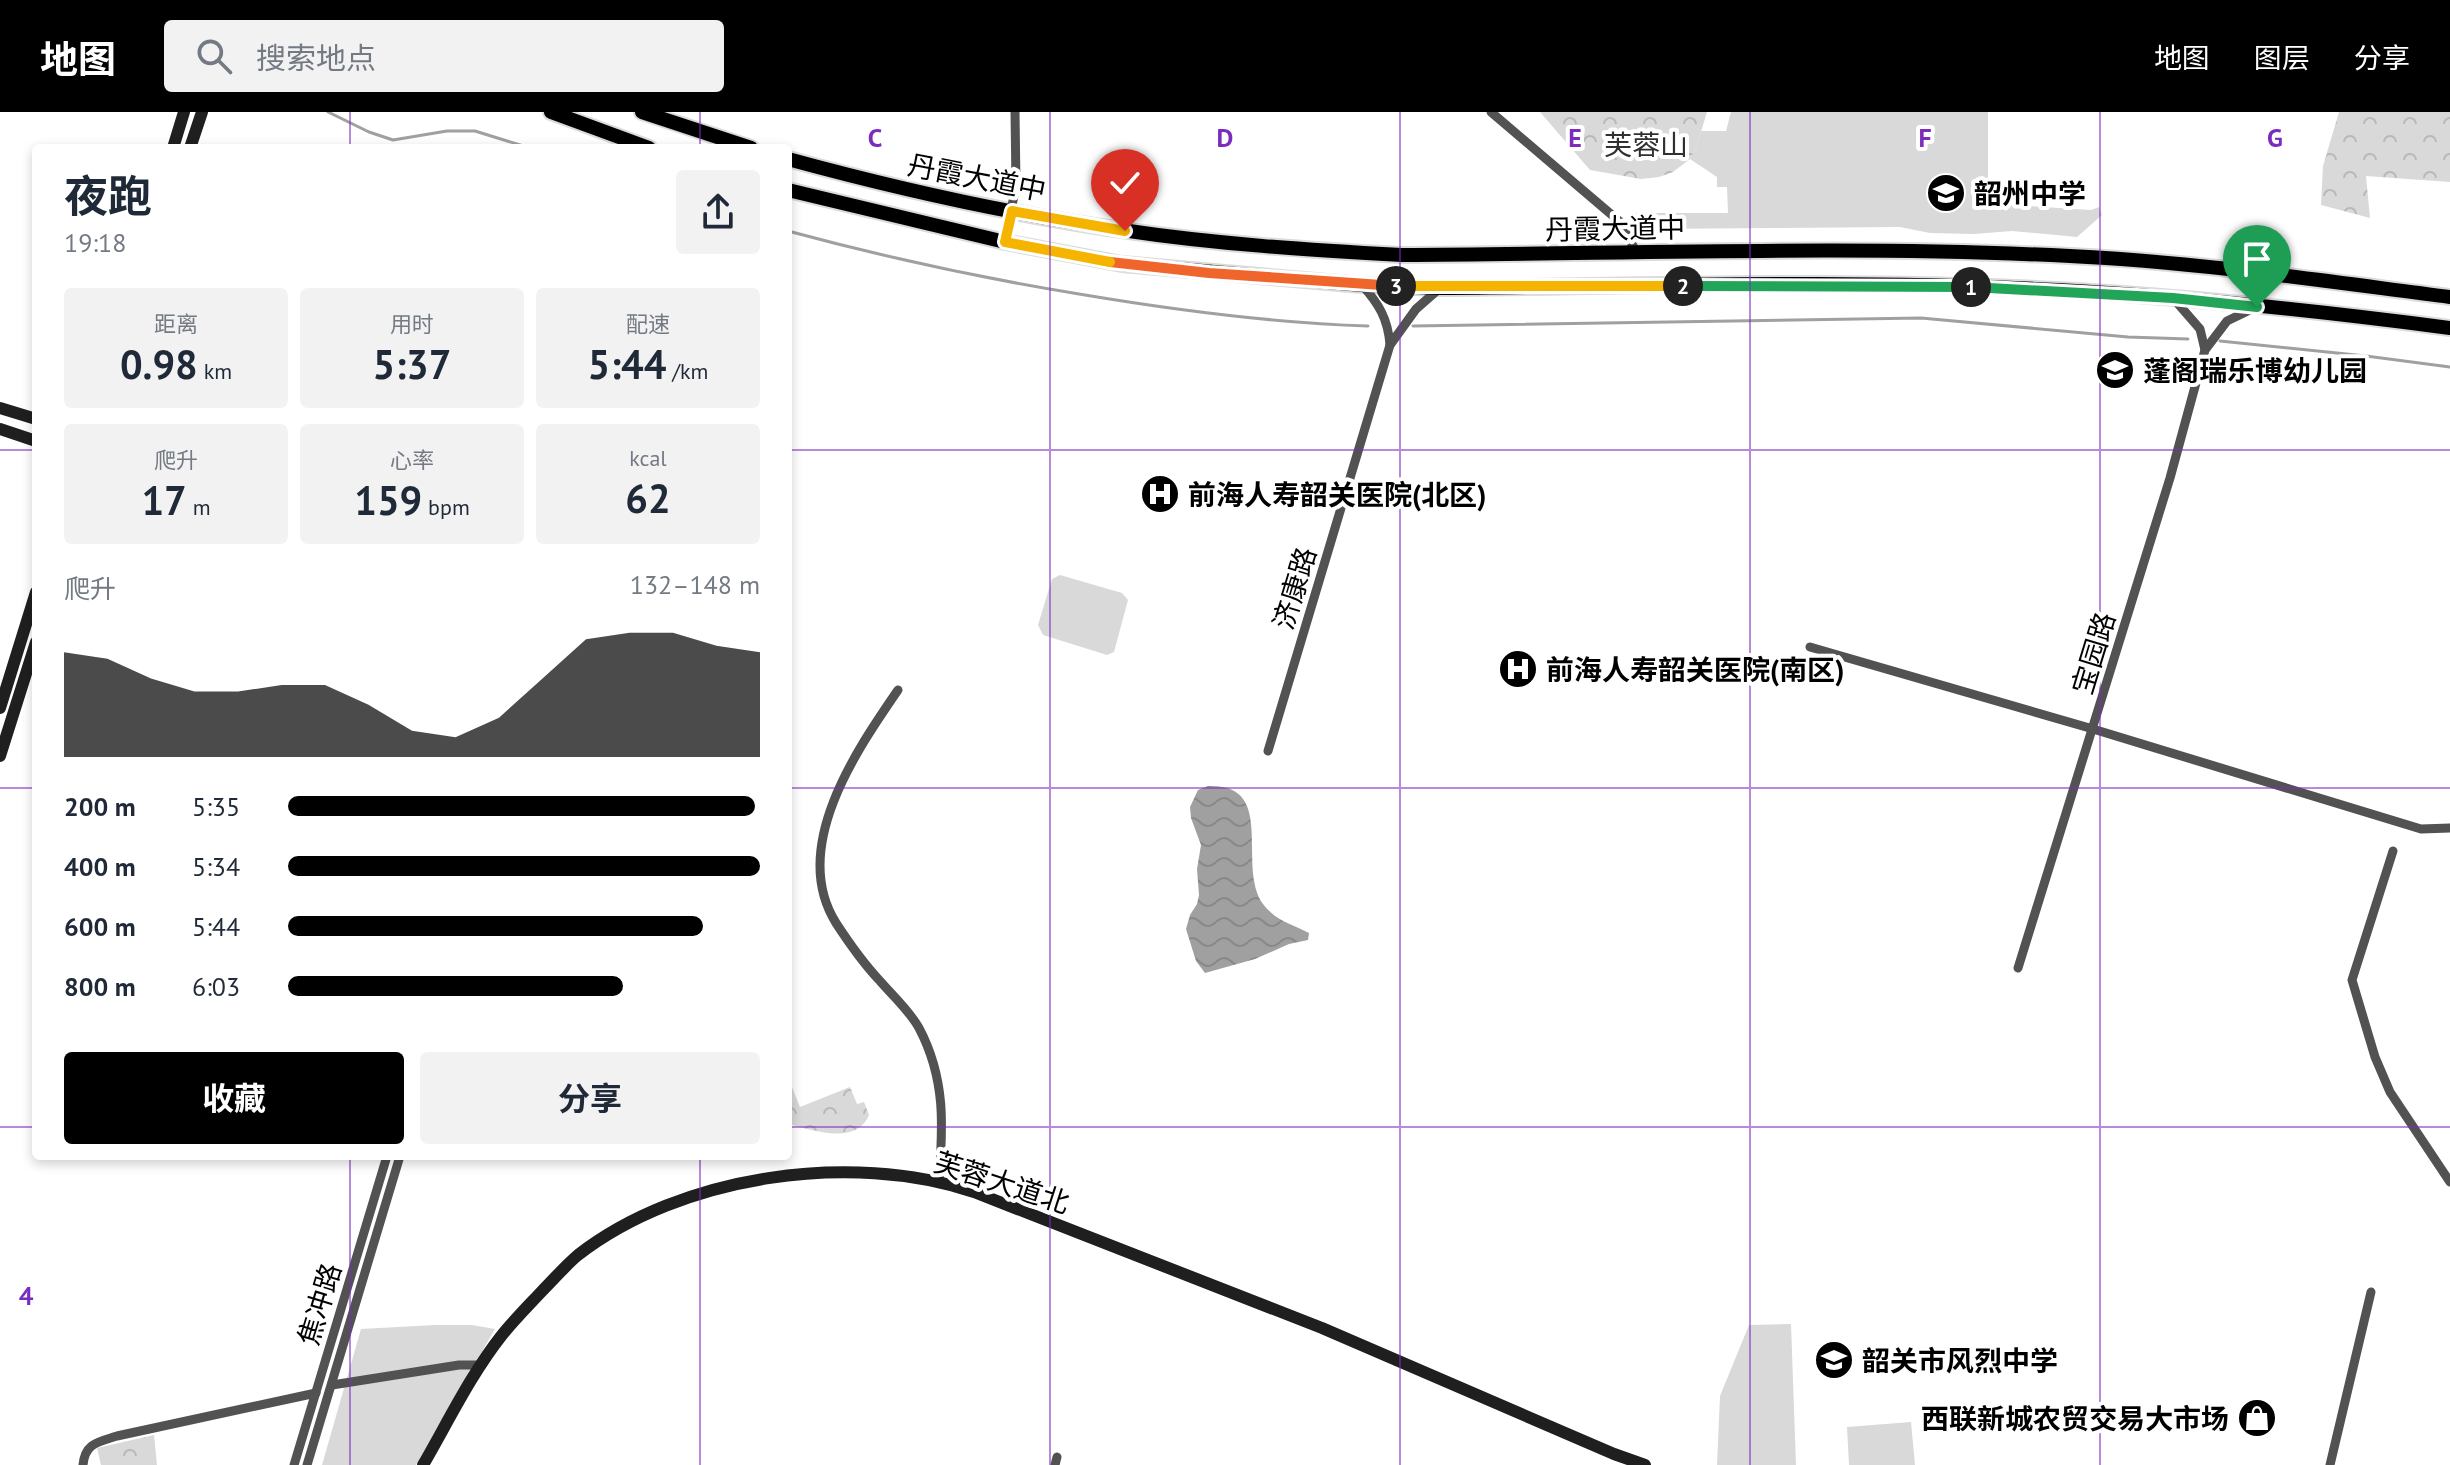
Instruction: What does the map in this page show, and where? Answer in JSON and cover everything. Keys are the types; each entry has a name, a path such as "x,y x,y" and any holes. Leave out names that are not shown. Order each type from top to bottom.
{"main road":[{"path":"174,144 184,112"},
{"path":"191,144 202,112"},
{"path":"551,112 638,144"},
{"path":"642,112 739,144"},
{"name":"丹霞大道中","path":"792,160 940,198 1125,231 1345,252 1402,255 1909,252 2070,256 2196,266 2450,297"},
{"name":"丹霞大道中","path":"792,191 1005,242 1122,264 1362,285 1441,288 1927,285 2058,290 2173,298 2450,328"},
{"path":"0,408 32,418"},
{"path":"0,429 32,440"},
{"path":"0,708 32,605"},
{"path":"0,756 32,655"},
{"name":"芙蓉大道北","path":"423,1465 482,1365 519,1315 577,1256 620,1229 678,1201 731,1186 816,1174 875,1173 939,1182 974,1192 1322,1328 1589,1444 1645,1465"}],"street":[{"path":"1005,242 1016,185 1015,112"},
{"path":"1491,112 1619,221 1637,253"},
{"path":"1362,285 1382,310 1390,345"},
{"name":"济康路","path":"1268,751 1390,345 1416,309 1441,288"},
{"path":"2173,298 2200,329 2205,350"},
{"name":"宝园路","path":"2018,968 2170,478 2205,350 2227,321 2257,307"},
{"path":"1810,647 2421,829 2450,828"},
{"path":"898,690 839,787 828,818 821,877 826,903 836,923 874,975 904,1007 918,1027 930,1054 941,1092 943,1116 939,1182"},
{"path":"2393,851 2352,980 2382,1076 2450,1182"},
{"name":"焦冲路","path":"294,1465 386,1160"},
{"name":"焦冲路","path":"307,1465 399,1160"},
{"path":"2330,1465 2371,1292"},
{"path":"332,1385 459,1365 482,1365"},
{"path":"83,1465 84,1453 92,1445 109,1439 316,1393"}],"green space":[{"name":"芙蓉山","path":"1540,112 1707,112 1690,159 1673,172 1641,179 1590,170"},
{"path":"1731,112 1988,112 1988,188 1997,204 2091,210 2099,207 2102,215 2077,237 2012,231 1930,233 1900,227 1643,229 1627,217 1630,213 1728,213 1727,187 1717,187 1717,177 1690,159 1701,131 1726,131"},
{"path":"2339,112 2450,112 2450,182 2366,176 2370,218 2321,205 2323,166"},
{"path":"1060,575 1122,593 1128,600 1114,652 1107,655 1043,635 1038,625 1052,579"},
{"path":"792,1087 800,1107 850,1087 857,1104 864,1102 869,1115 863,1125 844,1133 821,1132 792,1125"},
{"path":"1791,1324 1796,1465 1717,1465 1720,1396 1749,1325"},
{"path":"472,1325 495,1329 416,1465 322,1465 361,1329"},
{"path":"1911,1422 1915,1465 1849,1465 1847,1427"},
{"path":"154,1435 157,1465 101,1465 97,1448"}],"water":[{"path":"1208,786 1229,789 1242,798 1249,812 1253,869 1263,904 1279,918 1309,933 1308,940 1205,973 1196,961 1186,929 1199,895 1197,869 1201,845 1190,807 1198,790"}],"waterway":[{"path":"328,112 393,140 447,131 475,131 517,144"},
{"path":"792,232 933,266 1079,294 1223,315 1368,326"},
{"path":"1413,326 1921,318 2128,337 2188,339"},
{"path":"2220,341 2450,367"}],"place":[{"name":"韶州中学","path":"1946,193"},
{"name":"蓬阁瑞乐博幼儿园","path":"2115,370"},
{"name":"前海人寿韶关医院(北区)","path":"1160,494"},
{"name":"前海人寿韶关医院(南区)","path":"1518,669"},
{"name":"韶关市风烈中学","path":"1834,1360"},
{"name":"西联新城农贸交易大市场","path":"2257,1418"}],"route":[{"path":"1125,231 1012,211 1005,242 1122,264 1362,285 1441,288 1927,285 2058,290 2257,307"}]}
